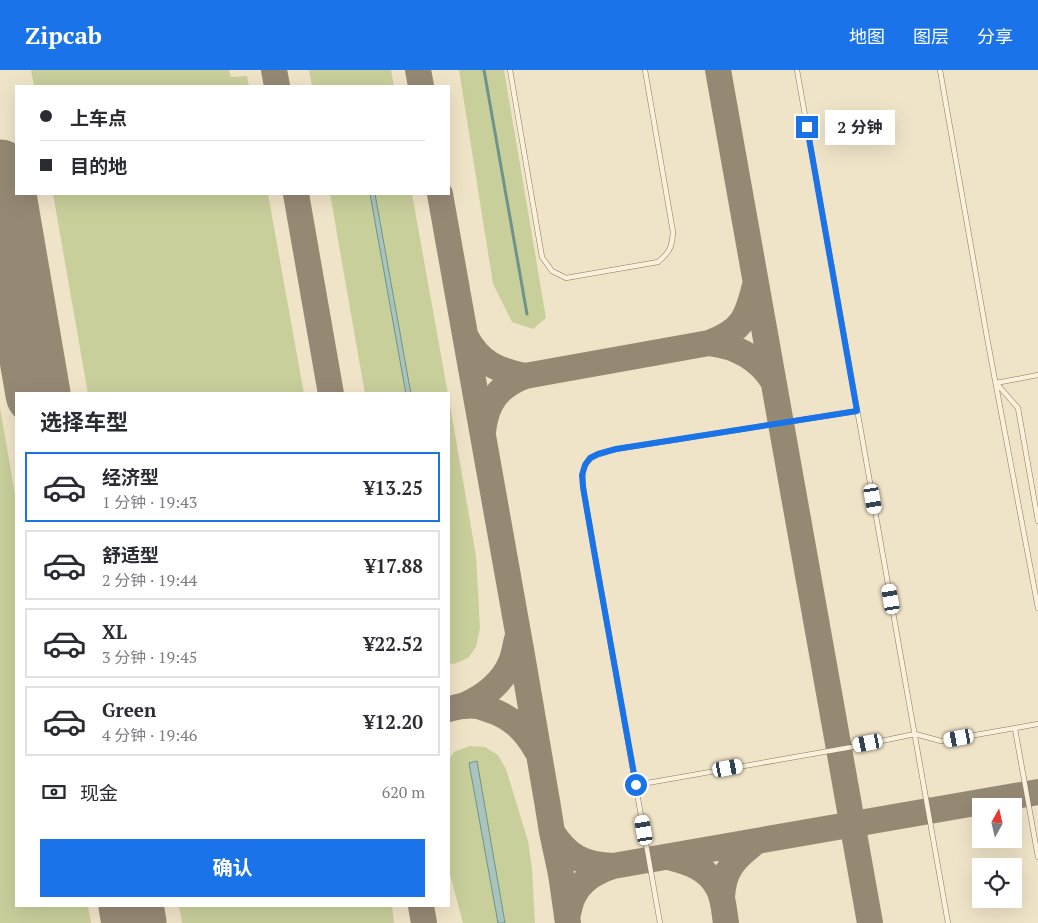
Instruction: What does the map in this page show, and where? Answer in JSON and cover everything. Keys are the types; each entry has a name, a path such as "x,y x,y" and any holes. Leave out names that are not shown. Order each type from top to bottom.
{"lane":[{"path":"510,70 542,257 552,271 566,278 658,262 666,255 672,245 673,232 645,70"},
{"path":"798,70 948,923"},
{"path":"940,70 1038,608"},
{"path":"996,382 1038,375"},
{"path":"996,382 1018,408 1038,521"},
{"path":"660,923 583,487 582,475 585,465 590,458 616,449 857,411"},
{"path":"636,785 915,734 940,741 1038,724"},
{"path":"1015,729 1038,857"}],"green space":[{"path":"31,70 229,70 231,77 247,76 249,85 34,85"},
{"path":"309,70 391,70 394,85 312,85"},
{"path":"459,70 504,70 546,318 533,329 512,322 493,284"},
{"path":"53,195 268,195 304,392 88,392"},
{"path":"330,195 412,195 448,392 365,392"},
{"path":"450,405 476,556 480,628 476,647 468,658 454,664 450,663"},
{"path":"0,408 15,494 15,907 88,907 91,923 0,923"},
{"path":"469,746 485,747 498,755 506,769 528,841 532,869 535,923 463,923 450,875 450,758 454,752"},
{"path":"179,907 392,907 394,923 182,923"}],"water":[{"path":"370,195 375,195 411,392 406,392"},
{"path":"477,761 505,923 498,923 469,763"}],"waterway":[{"path":"484,70 527,314"}],"taxiway":[{"path":"274,70 277,85"},
{"path":"418,70 421,85"},
{"path":"718,70 870,923"},
{"path":"296,195 331,392"},
{"path":"440,195 552,832 561,874 568,923"},
{"path":"483,432 487,412 495,397 507,385 525,376 709,343 729,334 746,315 755,285"},
{"path":"466,337 477,353 490,364 525,376"},
{"path":"709,343 728,347 745,354 760,365 773,381"},
{"path":"465,705 486,693 503,676 512,659 517,639"},
{"path":"450,709 476,706 496,712 522,730 537,751"},
{"path":"567,917 572,899 580,886 595,874 613,866 1038,792"},
{"path":"552,832 564,848 578,858 593,864 613,866"},
{"path":"722,898 725,879 732,865 742,853 757,841"},
{"path":"668,857 697,867 709,875 722,896 726,923"},
{"path":"421,907 424,923"}],"runway":[{"path":"0,172 38,392"},
{"path":"131,907 134,923"}],"route":[{"path":"636,785 582,475 585,465 590,458 616,449 857,411 807,127"}]}
